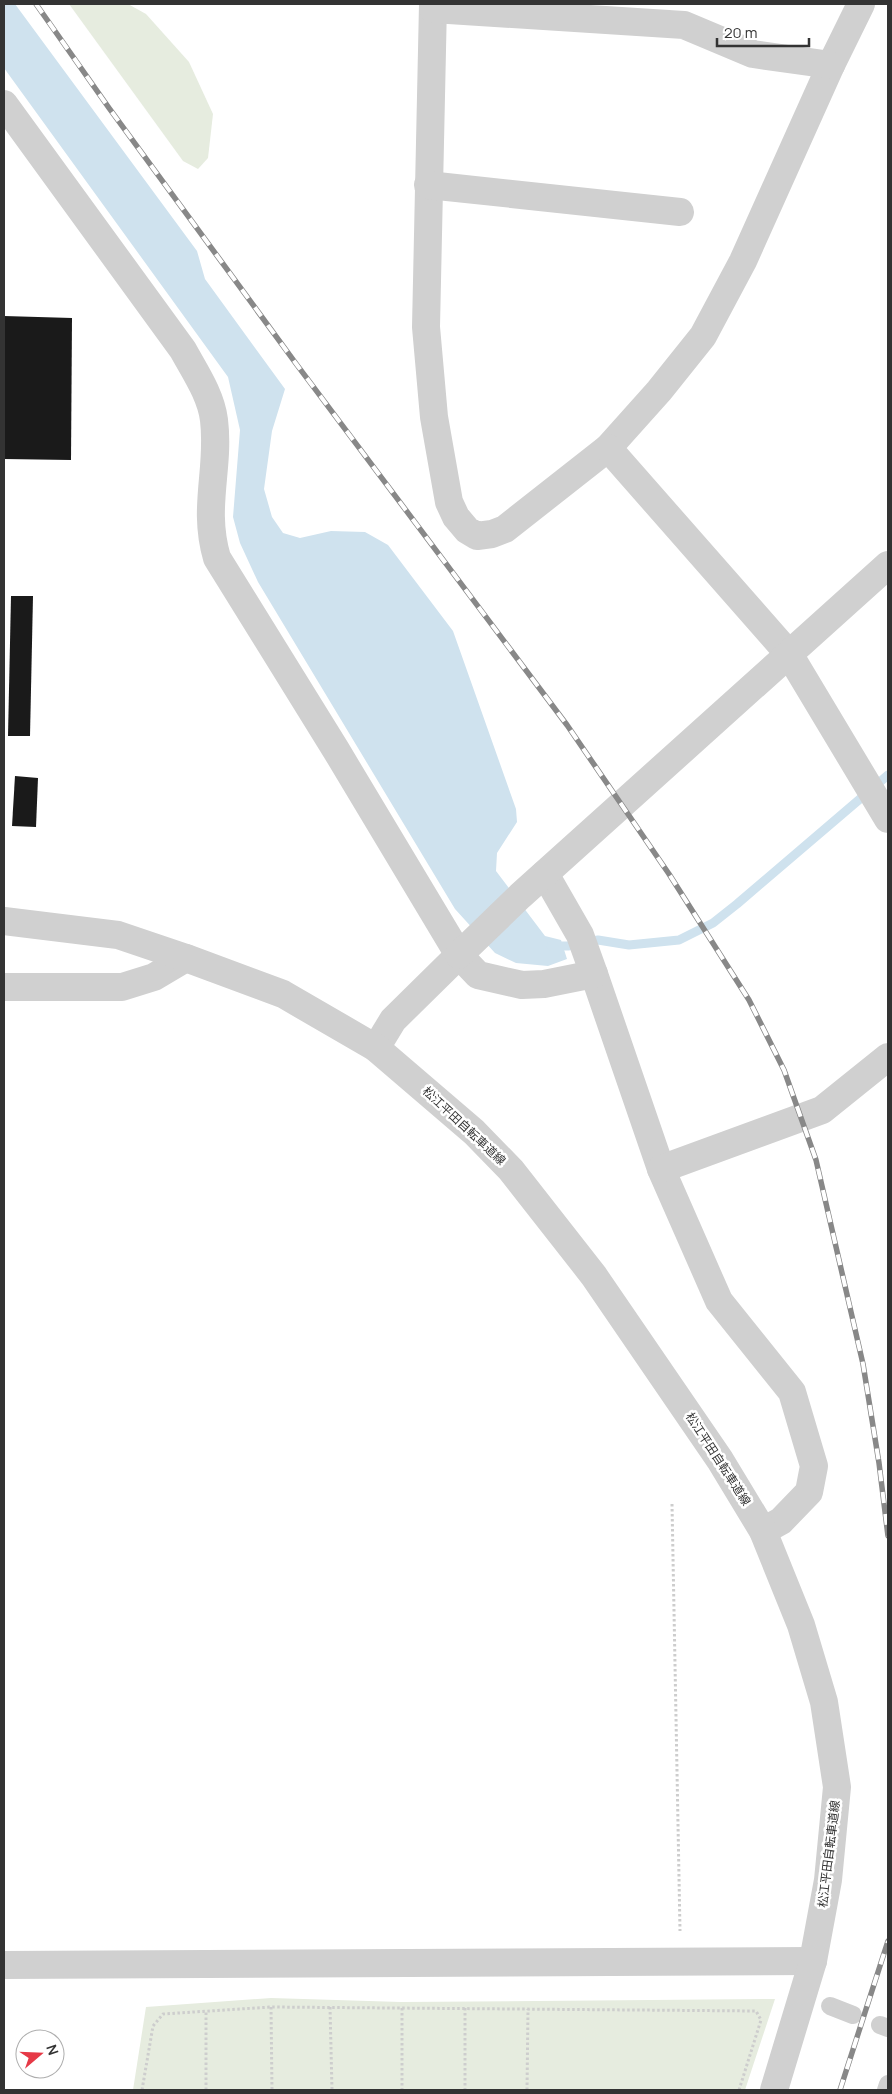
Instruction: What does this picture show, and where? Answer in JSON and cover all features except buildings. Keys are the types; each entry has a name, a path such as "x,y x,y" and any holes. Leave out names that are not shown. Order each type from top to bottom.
{"street":[{"path":"831,65 753,54 684,25 433,6 426,327 434,417 449,502 456,517 467,530 477,536 492,534 505,529 608,448 660,390 703,336 743,261 831,65 861,4"},
{"path":"4,104 183,350 198,375 208,398 214,419 215,443 210,521 212,542 217,558 336,750 467,946 478,975 522,985 544,984 587,955"},
{"path":"428,185 680,212"},
{"path":"608,448 789,654 888,818"},
{"path":"376,1048 393,1020 520,896 888,566"},
{"path":"545,874 587,955 661,1169 719,1301 792,1392 814,1466 809,1492 781,1521 763,1531"},
{"name":"松江平田自転車道線","path":"4,921 118,935 186,958 284,994 376,1048 474,1132 511,1170 594,1276 720,1460 763,1531 801,1625 824,1702 837,1787 828,1880 813,1961 774,2090"},
{"path":"4,987 122,987 154,977 186,958"},
{"path":"661,1169 822,1110 888,1057"},
{"path":"4,1966 813,1961"}],"lane":[{"path":"830,2006 853,2015"},
{"path":"886,2090 888,2084"}],"path":[{"path":"672,1504 681,1962"},
{"path":"271,2007 272,2090"},
{"path":"142,2090 153,2026 163,2014 271,2007 756,2011 761,2020 739,2090"},
{"path":"330,2007 332,2090"},
{"path":"402,2008 402,2090"},
{"path":"465,2008 465,2090"},
{"path":"528,2009 528,2090"},
{"path":"206,2011 206,2090"}],"shaded area":[{"path":"69,4 128,4 146,14 189,62 213,114 208,158 198,169 183,161"},
{"path":"271,1998 401,2002 775,1999 745,2090 133,2090 146,2007"}],"water":[{"path":"4,4 15,4 197,251 205,279 285,389 272,431 264,489 272,517 283,533 300,538 331,531 365,532 388,545 453,631 516,809 517,822 497,853 496,871 545,936 561,940 567,959 548,966 516,963 495,953 455,909 258,582 240,543 233,517 240,430 228,377 4,68"}],"waterway":[{"path":"551,946 568,946 598,940 629,945 679,940 713,923 888,775"}],"railway":[{"path":"36,4 109,108 297,365 567,725 669,874 749,1000 784,1070 816,1160 863,1364 879,1463 888,1536"},
{"path":"840,2090 888,1941"}]}
